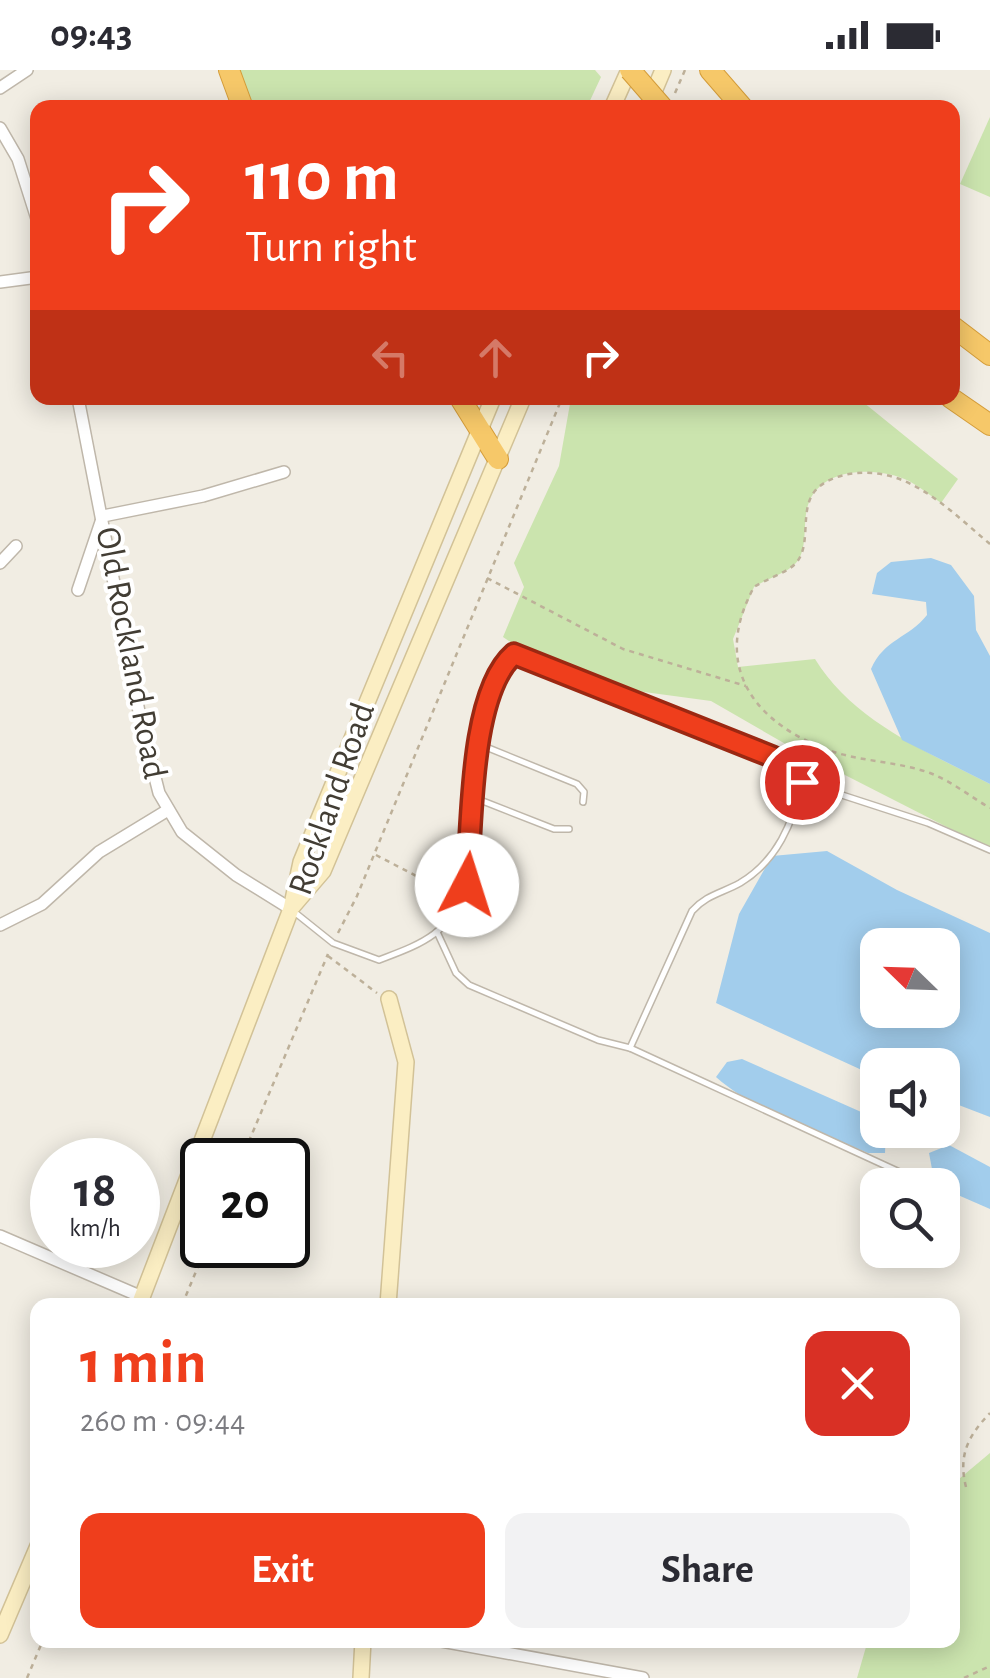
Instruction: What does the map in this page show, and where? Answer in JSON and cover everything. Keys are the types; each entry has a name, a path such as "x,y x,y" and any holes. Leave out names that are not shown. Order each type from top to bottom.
{"highway":[{"path":"229,70 240,100"},
{"path":"629,70 658,100"},
{"path":"710,70 736,100"},
{"path":"960,332 990,355"},
{"path":"960,404 990,425"},
{"path":"465,405 498,458"}],"main road":[{"path":"616,100 629,70"},
{"path":"659,100 663,70"},
{"name":"Rockland Road","path":"291,909 301,862 489,405"},
{"name":"Rockland Road","path":"291,909 323,871 520,405"},
{"path":"141,1298 291,909"},
{"path":"389,1298 406,1062 390,999"},
{"path":"0,1636 30,1565"},
{"path":"361,1678 363,1648"}],"street":[{"path":"0,88 27,70"},
{"path":"0,128 18,159 30,197"},
{"path":"0,282 30,278"},
{"name":"Old Rockland Road","path":"79,405 140,722 159,793 182,832 291,909"},
{"path":"78,590 103,516 204,496 284,472"},
{"path":"0,563 16,546"},
{"path":"0,924 42,904 99,852 168,810"},
{"path":"0,1236 134,1298"},
{"path":"479,1648 642,1678"}],"lane":[{"path":"291,909 333,943 379,960 437,932 467,885 483,716 495,675 514,654 773,757 802,782 928,823 990,850"},
{"path":"480,745 576,784 584,792 584,802"},
{"path":"630,1048 692,911 703,899 758,871 778,847 795,812 802,782"},
{"path":"475,798 554,829 569,829"},
{"path":"437,932 456,972 469,985 598,1040 630,1048 891,1168"}],"path":[{"path":"660,100 685,70"},
{"path":"342,926 559,405"},
{"path":"990,544 907,480 869,471 818,486 806,512 799,557 793,567 754,587 734,638 737,668 747,686 767,712 816,746 931,774 990,808"},
{"path":"487,578 623,649 747,686"},
{"path":"374,854 452,894"},
{"path":"250,1138 328,952 364,988 390,999"},
{"path":"185,1298 197,1268"},
{"path":"966,1487 961,1468 964,1448 990,1413"},
{"path":"26,1678 39,1648"},
{"path":"964,1678 990,1666"}],"green space":[{"path":"233,70 595,70 601,77 590,100 246,100"},
{"path":"990,117 990,197 960,184"},
{"path":"570,405 867,405 958,479 941,503 909,481 882,473 852,473 825,483 808,505 799,558 786,571 754,587 733,639 738,667 815,659 831,681 870,717 917,747 990,784 990,849 796,750 711,701 570,682 503,637 524,587 514,563 559,466"},
{"path":"990,1453 990,1678 857,1678 866,1648 960,1648 960,1478"}],"water":[{"path":"931,558 951,565 974,596 976,630 990,656 990,784 902,740 871,669 883,651 927,615 926,602 872,594 877,573 891,562"},
{"path":"827,851 897,890 990,933 990,1117 960,1106 960,1048 860,1048 860,1069 716,1003 739,914 772,856"},
{"path":"742,1059 860,1111 860,1148 885,1148 885,1153 868,1153 750,1101 716,1077 727,1062"},
{"path":"955,1148 990,1167 990,1209 960,1196 960,1168 932,1168 929,1153"}],"route":[{"path":"467,885 483,716 495,675 514,654 773,757 802,782"}]}
